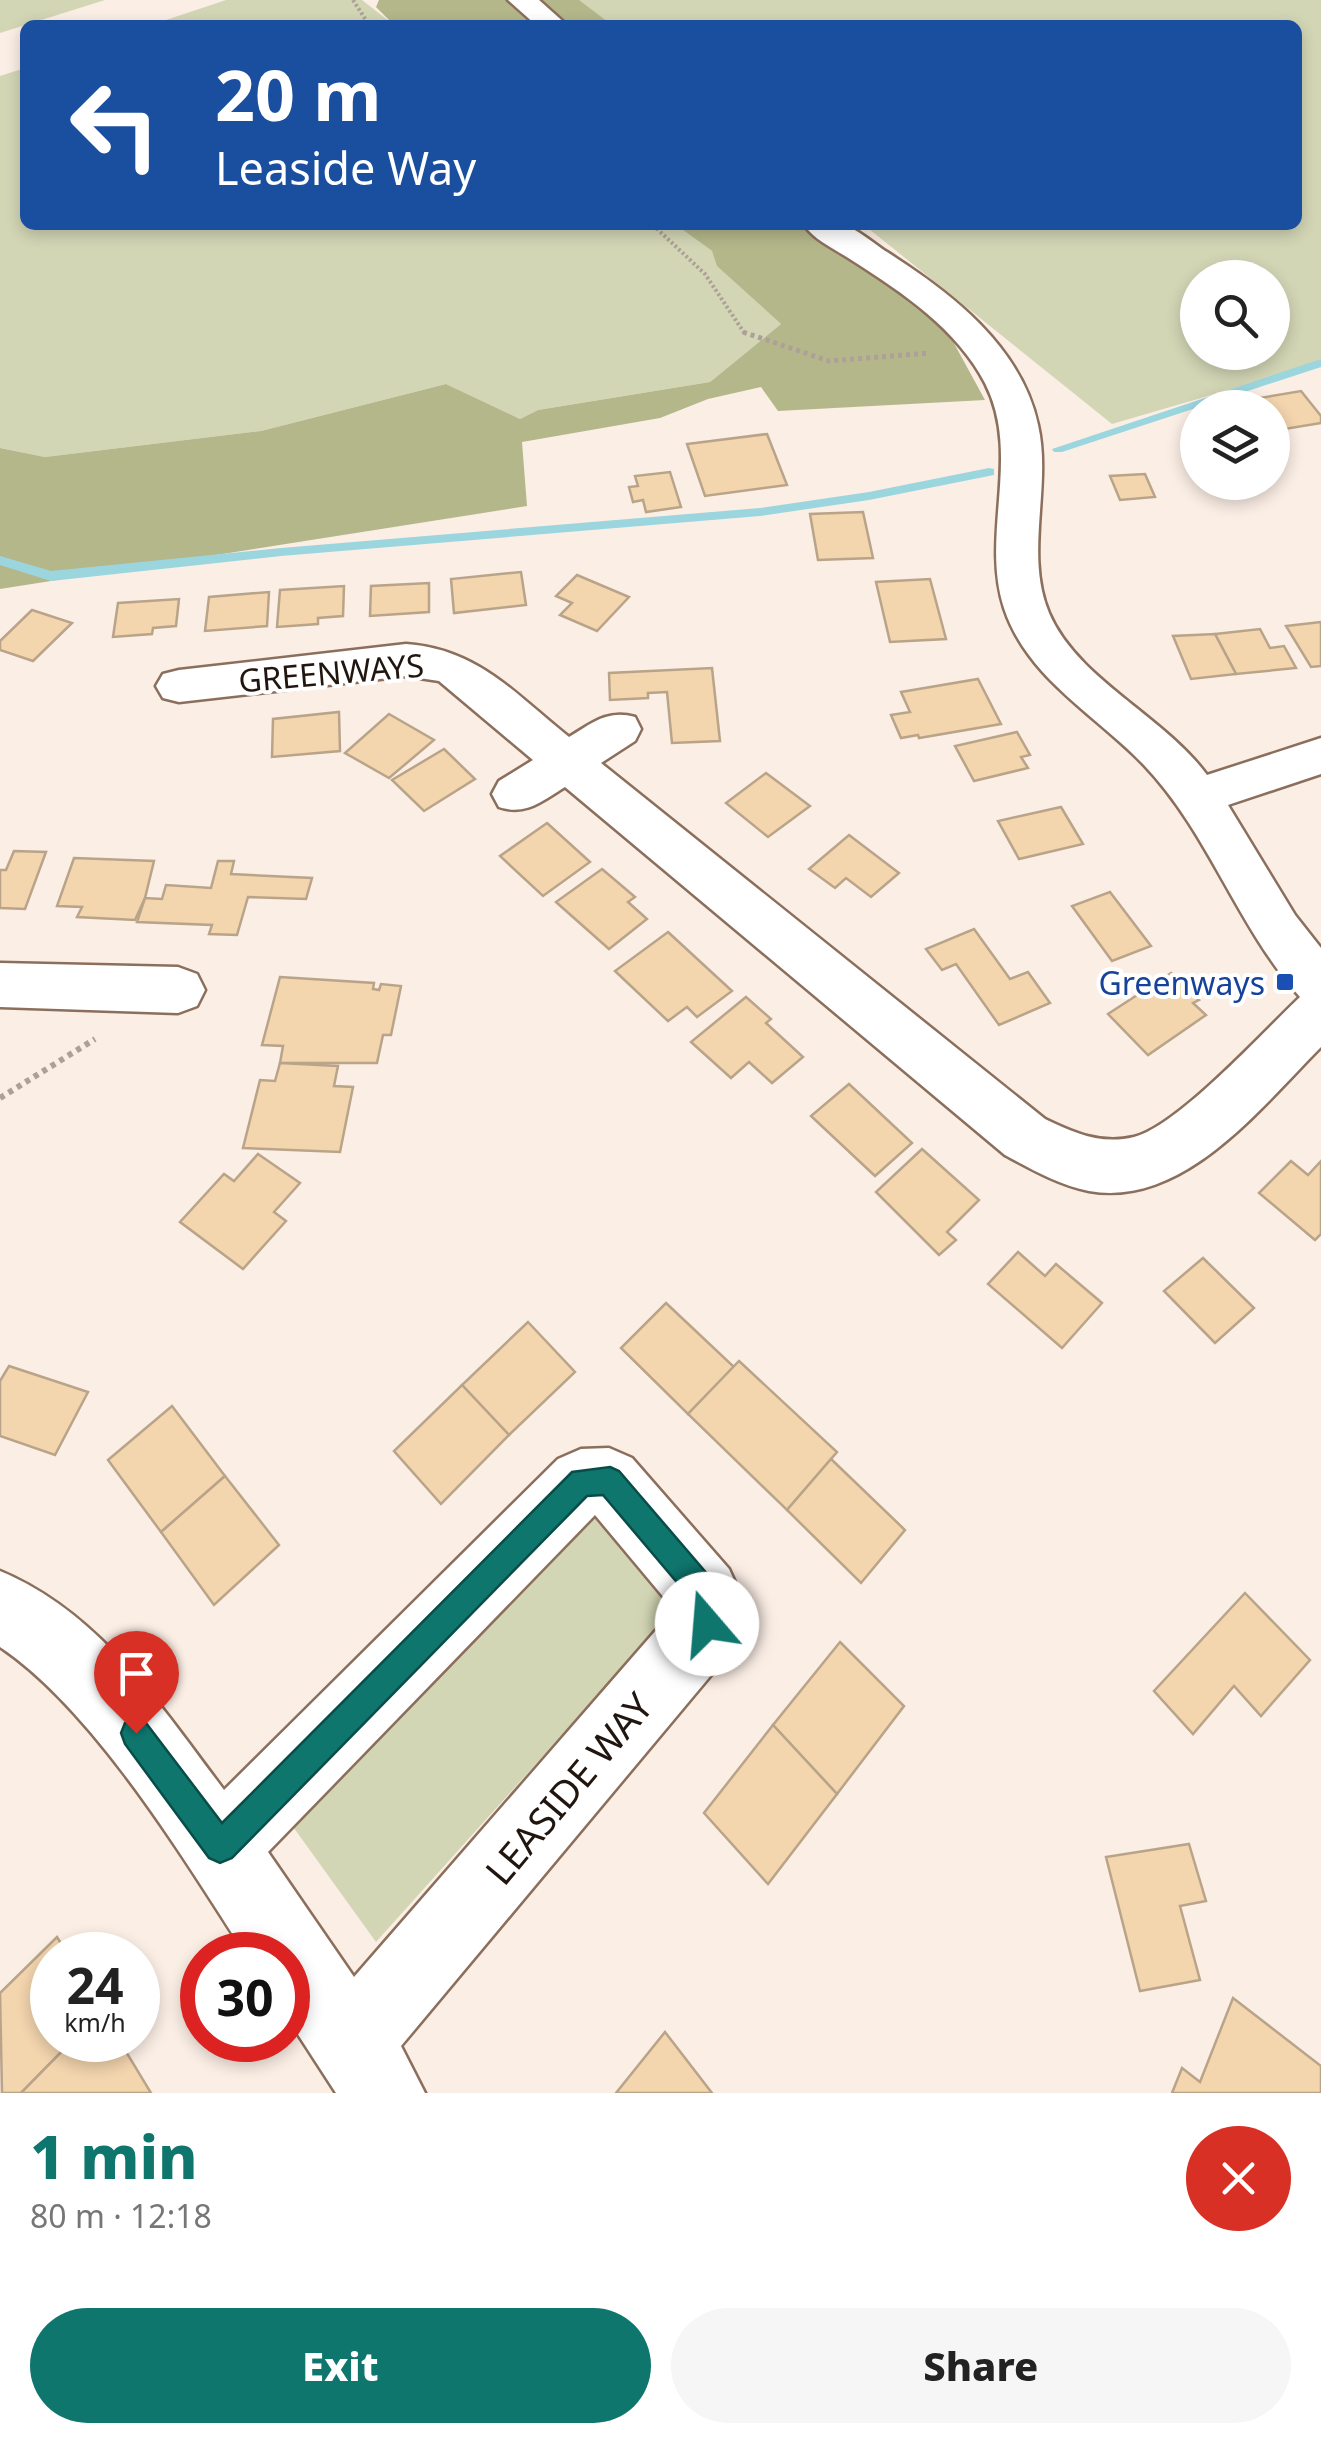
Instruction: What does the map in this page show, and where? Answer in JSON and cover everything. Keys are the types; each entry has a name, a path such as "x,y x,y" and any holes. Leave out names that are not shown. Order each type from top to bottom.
{"street":[{"path":"522,0 547,20"},
{"path":"828,230 956,318 1004,380 1017,408 1023,464 1020,573 1025,608 1040,639 1068,671 1163,754 1196,797 1269,920 1321,984"},
{"name":"GREENWAYS","path":"179,686 406,660 434,662 456,670 1025,1137 1053,1153 1090,1165 1124,1166 1156,1158 1190,1138 1321,1012"},
{"path":"516,794 618,728"},
{"path":"1196,797 1321,756"},
{"path":"0,985 178,990"},
{"name":"LEASIDE WAY","path":"0,1606 58,1646 136,1733 220,1847 367,2068 707,1624 705,1594 610,1481 581,1482 220,1847"}],"path":[{"path":"662,230 723,295 744,334 830,361 906,357 978,344"},
{"path":"0,1098 178,990"}],"green space":[{"path":"0,0 105,0 41,20 20,20 20,27 0,33"},
{"path":"226,0 362,0 388,20 166,20"},
{"path":"379,0 579,0 605,20 389,20 376,7"},
{"path":"568,0 1321,0 1321,363 1228,390 1180,390 1180,404 1112,424 870,230 1302,230 1302,20 594,20"},
{"path":"20,70 20,230 683,230 712,251 718,266 781,324 710,382 538,410 520,419 446,384 261,431 45,457 0,448 0,76"},
{"path":"683,230 811,230 938,314 985,400 778,411 761,387 708,399 660,418 522,442 527,506 0,589 0,448 45,457 261,431 446,384 520,419 538,410 710,382 781,324 717,266 712,251"},
{"path":"592,1515 611,1520 672,1603 666,1619 376,1942 291,1824"}],"building":[{"path":"1301,391 1321,416 1321,423 1290,428 1290,393"},
{"path":"767,434 787,485 705,496 687,444"},
{"path":"670,472 681,507 646,512 643,500 633,502 629,487 638,486 635,476"},
{"path":"1145,474 1155,497 1120,500 1110,476"},
{"path":"863,512 873,558 818,560 810,514"},
{"path":"521,572 526,605 454,613 451,579"},
{"path":"577,575 629,597 597,631 560,615 572,603 556,596"},
{"path":"930,579 946,639 890,642 876,582"},
{"path":"429,583 429,612 370,616 371,586"},
{"path":"344,586 343,616 318,618 318,624 277,627 280,590"},
{"path":"269,592 267,626 205,631 209,597"},
{"path":"179,599 176,626 153,628 152,634 113,637 118,603"},
{"path":"32,610 72,623 33,661 0,650 0,641"},
{"path":"1321,622 1321,666 1311,667 1286,626"},
{"path":"1260,629 1270,648 1284,646 1296,668 1236,674 1215,634"},
{"path":"1215,634 1236,674 1191,679 1173,636"},
{"path":"712,668 720,741 672,743 667,692 648,693 648,698 610,700 609,673"},
{"path":"978,679 1001,724 901,738 891,715 910,712 901,692"},
{"path":"339,712 340,751 272,757 273,719"},
{"path":"389,714 434,740 389,778 345,753"},
{"path":"1017,732 1030,755 1021,757 1028,768 974,781 955,746"},
{"path":"444,749 475,779 424,811 392,780"},
{"path":"766,773 810,806 768,837 726,803"},
{"path":"1061,807 1083,844 1019,859 998,821"},
{"path":"547,823 590,862 543,896 500,856"},
{"path":"849,835 899,873 871,897 846,878 835,888 809,869"},
{"path":"14,851 46,852 25,909 0,908 0,870 6,870"},
{"path":"74,858 154,861 135,920 77,917 82,907 57,906"},
{"path":"218,861 234,861 231,874 312,878 306,899 248,897 237,935 209,934 212,925 137,922 145,898 162,899 166,885 211,888"},
{"path":"602,869 635,897 628,902 647,919 609,949 556,902"},
{"path":"1110,892 1151,946 1112,961 1072,906"},
{"path":"974,929 1010,979 1028,972 1050,1003 999,1025 956,964 942,970 926,949"},
{"path":"668,932 732,991 697,1017 687,1007 668,1021 615,971"},
{"path":"1171,973 1199,1000 1193,1003 1206,1015 1148,1055 1108,1014"},
{"path":"280,977 374,983 373,989 379,990 381,984 401,986 391,1035 383,1035 377,1063 280,1063 283,1046 262,1045"},
{"path":"746,997 771,1019 766,1023 803,1057 772,1083 749,1062 731,1078 691,1042"},
{"path":"280,1063 338,1066 334,1086 353,1087 340,1152 243,1148 260,1080 275,1081"},
{"path":"849,1084 912,1143 875,1176 811,1116"},
{"path":"922,1149 979,1200 947,1232 956,1240 939,1255 876,1192"},
{"path":"258,1154 300,1183 274,1212 286,1221 243,1269 180,1222 224,1174 234,1181"},
{"path":"1291,1161 1308,1175 1321,1161 1321,1234 1315,1240 1259,1193"},
{"path":"1018,1252 1045,1276 1056,1264 1102,1303 1062,1348 988,1284"},
{"path":"1203,1258 1254,1308 1215,1343 1164,1291"},
{"path":"666,1303 734,1367 688,1414 621,1348"},
{"path":"528,1322 575,1372 509,1435 462,1385"},
{"path":"739,1361 837,1452 787,1510 688,1414"},
{"path":"9,1366 88,1392 55,1455 0,1436 0,1381"},
{"path":"462,1385 509,1435 441,1504 394,1451"},
{"path":"172,1406 225,1476 161,1532 108,1460"},
{"path":"831,1459 905,1530 861,1583 787,1510"},
{"path":"225,1476 279,1545 214,1605 161,1532"},
{"path":"1245,1593 1310,1660 1261,1716 1234,1686 1193,1734 1154,1691"},
{"path":"840,1642 904,1706 837,1794 773,1725"},
{"path":"773,1725 837,1794 768,1884 704,1813"},
{"path":"1189,1844 1206,1901 1180,1906 1200,1980 1140,1991 1106,1857"},
{"path":"30,1964 30,2062 51,2062 21,2093 2,2093 0,1993"},
{"path":"1233,1998 1321,2066 1321,2093 1172,2093 1182,2068 1200,2082"},
{"path":"665,2032 712,2093 616,2093"},
{"path":"51,2062 132,2062 151,2093 21,2093"}],"waterway":[{"path":"1058,449 1321,363"},
{"path":"0,560 51,576 281,552 760,512 989,472"}],"place":[{"name":"Greenways","path":"1285,982"}],"route":[{"path":"136,1733 220,1847 581,1482 610,1481 705,1594 707,1624"}]}
